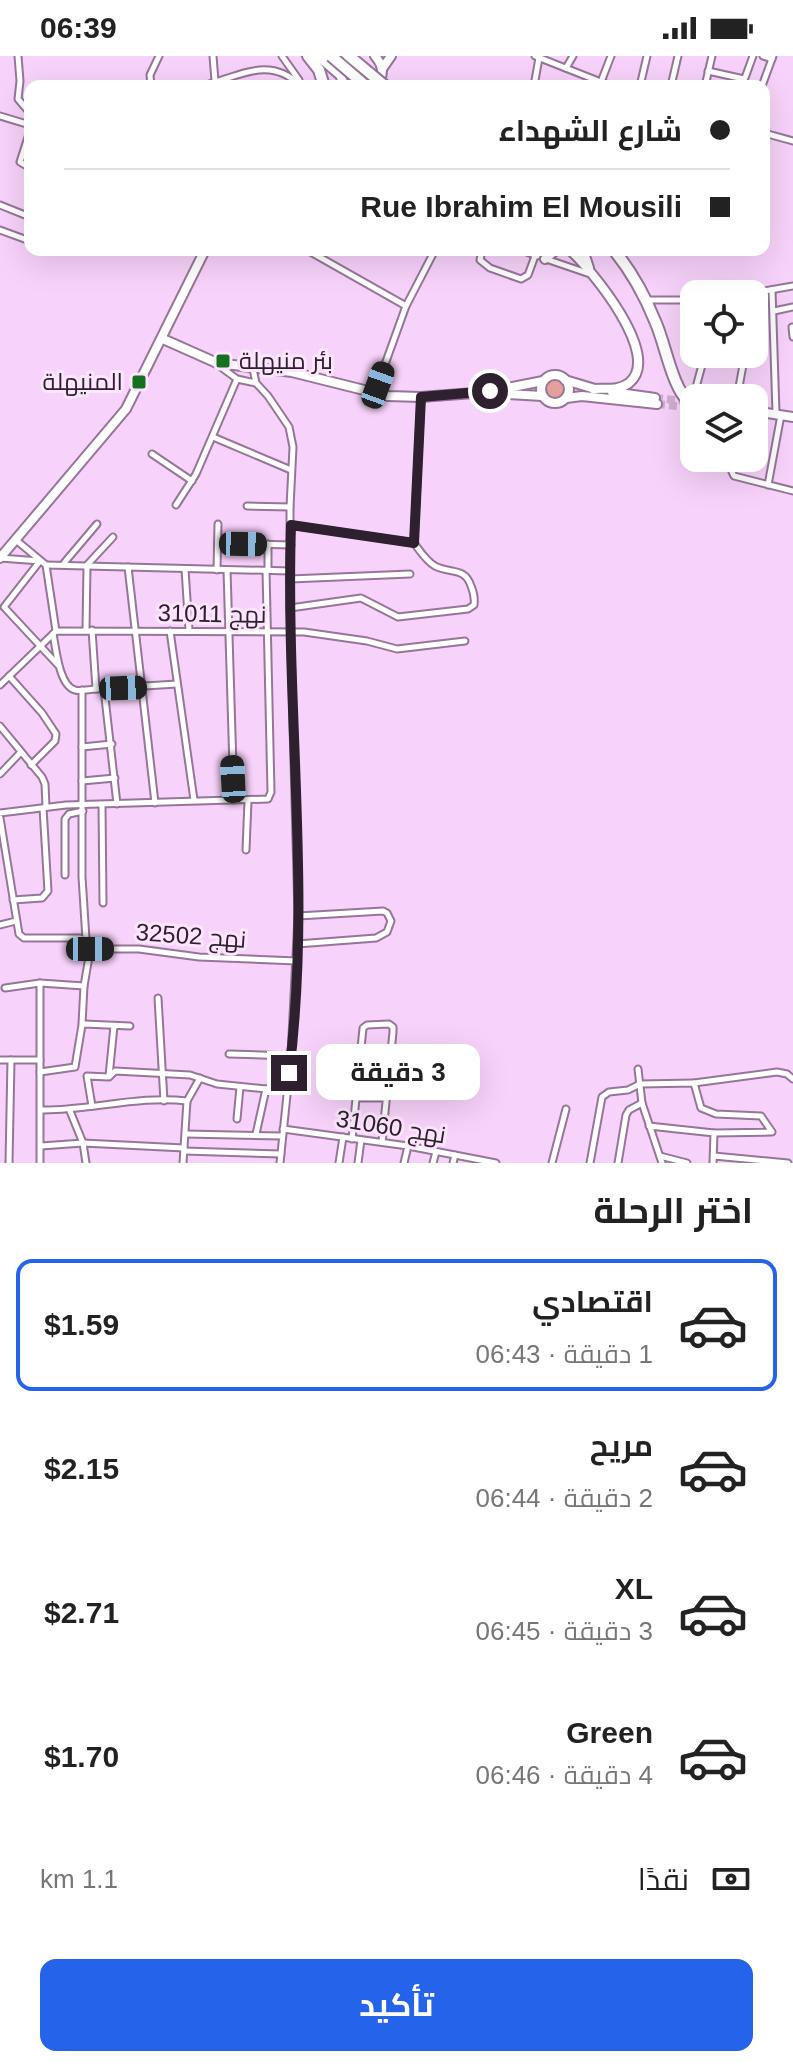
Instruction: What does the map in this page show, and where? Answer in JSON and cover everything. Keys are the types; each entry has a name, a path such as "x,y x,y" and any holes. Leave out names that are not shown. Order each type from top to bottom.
{"highway":[{"path":"308,56 322,80"},
{"path":"319,56 339,80"},
{"path":"331,56 359,80"},
{"path":"347,56 377,80"},
{"path":"584,256 591,272"},
{"path":"618,256 646,300 680,391"}],"street":[{"path":"18,56 18,99 24,106"},
{"path":"150,80 159,56"},
{"path":"213,56 215,80"},
{"path":"282,56 299,80"},
{"path":"340,80 347,56"},
{"path":"375,56 382,69"},
{"path":"379,80 391,56"},
{"path":"566,68 573,56"},
{"path":"603,80 611,56"},
{"path":"641,80 647,56"},
{"path":"672,80 678,56"},
{"path":"706,80 712,56"},
{"path":"744,80 753,56"},
{"path":"763,56 772,58 764,80"},
{"path":"535,80 537,57 593,80"},
{"path":"218,80 264,67 280,69 294,80"},
{"path":"708,71 734,80"},
{"path":"0,116 24,123"},
{"path":"770,135 793,141"},
{"path":"0,205 24,215"},
{"path":"0,230 24,239"},
{"path":"0,558 126,409 202,256"},
{"path":"318,256 406,306"},
{"path":"374,393 406,306 432,256"},
{"path":"481,256 480,260 485,265 521,279 528,275 535,256 591,272"},
{"path":"545,259 549,256"},
{"path":"576,256 591,272 621,316 635,345 639,365 635,376 627,384 593,389"},
{"path":"768,291 793,286"},
{"path":"768,485 779,414 772,290"},
{"path":"646,300 680,300"},
{"path":"774,311 793,307"},
{"path":"792,327 793,337"},
{"path":"163,339 217,363 292,372 374,393 421,397 487,392 543,381 554,375 593,389 656,401 582,396 554,403 542,396 487,392"},
{"path":"217,363 237,379 256,383"},
{"path":"253,369 256,383 289,427 293,447 290,608 298,916 293,961 291,1056 280,1163"},
{"path":"176,505 192,481 237,379"},
{"path":"565,380 569,389 566,398"},
{"path":"542,396 543,381"},
{"path":"290,608 361,598 398,617 468,609 475,600 469,578 463,572 431,564 414,543 421,397"},
{"path":"768,413 793,417"},
{"path":"213,437 291,470"},
{"path":"152,454 192,481"},
{"path":"732,472 734,476 793,491"},
{"path":"247,506 290,507"},
{"path":"64,564 97,524"},
{"path":"217,570 218,524"},
{"path":"291,525 414,543"},
{"path":"96,689 89,630 87,565 113,537"},
{"path":"16,540 44,563 59,665 68,686 77,691 177,684"},
{"path":"218,543 291,545"},
{"path":"86,939 24,938 19,934 0,815 44,807 267,800 271,792 268,544"},
{"path":"0,558 128,567 290,571"},
{"path":"44,563 4,607 59,665"},
{"path":"128,567 155,803"},
{"path":"185,569 189,630"},
{"path":"227,570 234,800"},
{"path":"290,579 410,574"},
{"name":"نهج 31011","path":"54,632 189,630 320,633 397,649 465,641"},
{"path":"170,631 194,800"},
{"path":"0,685 54,632"},
{"path":"9,676 56,734 55,741 31,765"},
{"path":"104,689 117,804"},
{"path":"40,1072 75,1067 82,1025 90,949 86,939 82,877 82,690"},
{"path":"0,726 45,784 48,891 42,898 13,900"},
{"path":"82,747 112,744"},
{"path":"0,774 21,752"},
{"path":"82,781 115,778"},
{"path":"246,850 248,801"},
{"path":"102,805 103,903"},
{"path":"65,875 65,819 83,808"},
{"path":"297,944 381,936 387,932 391,921 383,911 298,916"},
{"path":"0,925 16,921"},
{"name":"نهج 32502","path":"90,949 139,949 199,957 293,961"},
{"path":"5,988 40,983 84,986"},
{"path":"40,983 40,1163"},
{"path":"158,998 164,1101"},
{"path":"352,1139 365,1026 389,1024 393,1027 382,1142"},
{"path":"82,1025 130,1026"},
{"path":"109,1077 114,1026"},
{"path":"362,1053 391,1056"},
{"path":"229,1054 291,1056"},
{"path":"0,1060 40,1060"},
{"path":"9,1163 11,1060"},
{"path":"638,1069 642,1103 661,1160 687,1163"},
{"path":"92,1106 87,1076 109,1077 115,1071 190,1075 240,1087 287,1091"},
{"path":"590,1163 602,1097 609,1092 628,1090 640,1084 694,1083 777,1072 793,1079"},
{"path":"360,1075 412,1086"},
{"path":"183,1163 187,1101 200,1078"},
{"path":"649,1126 714,1133 772,1132 761,1116 716,1114 701,1108 694,1083"},
{"path":"237,1119 240,1087"},
{"path":"256,1134 266,1089"},
{"path":"357,1098 386,1098"},
{"path":"41,1110 70,1111 92,1106 187,1101"},
{"path":"618,1163 626,1115 642,1103"},
{"path":"552,1163 566,1109"},
{"path":"70,1111 83,1143 86,1163"},
{"name":"نهج 31060","path":"186,1134 282,1132 343,1137 495,1163"},
{"path":"714,1133 714,1159 788,1163"},
{"path":"339,1163 343,1137"},
{"path":"358,1163 361,1140"},
{"path":"41,1146 83,1143 281,1154"},
{"path":"404,1163 408,1146"},
{"path":"433,1163 436,1152"},
{"path":"453,1163 455,1155"}],"shaded area":[{"path":"555,379 562,382 565,389 562,396 555,399 548,396 545,389 548,382"}],"tunnel":[{"path":"655,398 680,401"},
{"path":"657,404 680,406"}],"place":[{"name":"بئر منيهلة","path":"223,361"},
{"name":"المنيهلة","path":"139,382"}],"route":[{"path":"289,1073 298,916 290,608 291,525 414,543 421,397 490,391"}]}
